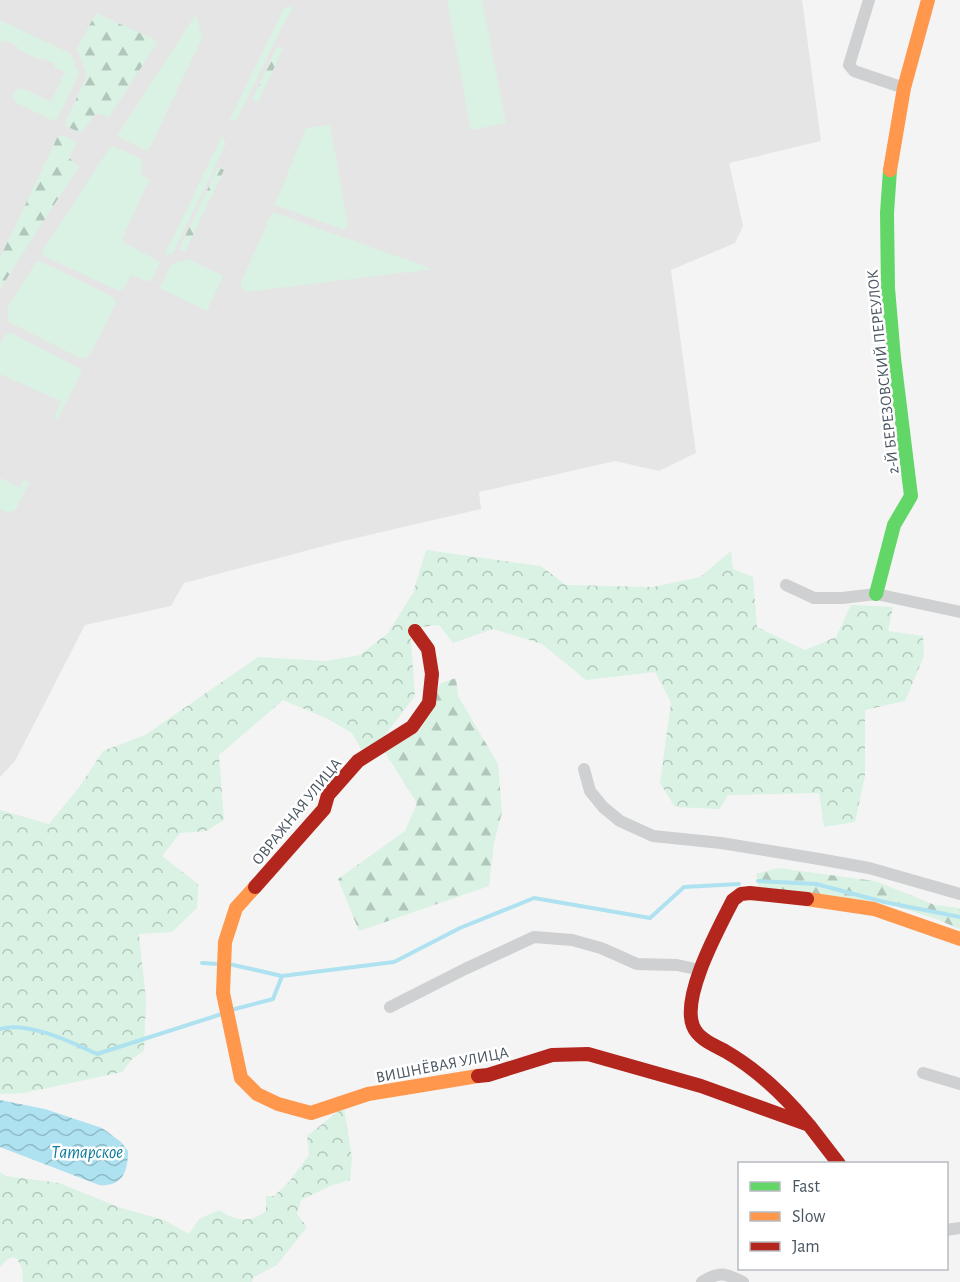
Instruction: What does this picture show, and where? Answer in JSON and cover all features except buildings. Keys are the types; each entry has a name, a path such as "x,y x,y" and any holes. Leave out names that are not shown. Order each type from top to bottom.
{"street":[{"path":"868,0 849,64 854,71 904,88"},
{"name":"2-Й БЕРЕЗОВСКИЙ ПЕРЕУЛОК","path":"876,594 894,525 911,495 888,288 889,176 904,88 928,0"},
{"path":"786,585 814,598 842,598 876,594 960,612"},
{"name":"ОВРАЖНАЯ УЛИЦА","path":"236,908 324,808 328,795 358,761 412,727 429,703 432,674 428,649 416,631"},
{"path":"584,769 590,791 603,807 620,821 653,836 721,843 868,868 960,894"},
{"path":"837,1162 790,1102 766,1079 736,1057 701,1038 692,1024 691,1007 700,970 733,900 741,894 750,893 837,902 874,909 960,939"},
{"name":"ВИШНЁВАЯ УЛИЦА","path":"236,908 225,942 223,993 236,1061 241,1078 257,1094 278,1104 311,1113 368,1094 488,1075 552,1055 588,1054 701,1086 809,1125"},
{"path":"390,1007 465,969 534,938 572,940 601,948 638,964 677,965 700,970"},
{"path":"923,1072 960,1084"},
{"path":"702,1282 715,1274 727,1274 743,1282"}],"shaded area":[{"path":"0,0 802,0 821,141 729,163 743,226 735,243 671,270 696,453 659,471 615,461 479,492 481,509 343,541 184,583 171,606 85,625 15,761 0,777"}],"green space":[{"path":"447,0 482,0 506,123 471,130"},
{"path":"291,6 292,11 237,119 229,121 284,8"},
{"path":"96,13 155,40 157,43 109,117 96,113 81,133 66,126 65,123 87,76 77,49"},
{"path":"196,14 202,38 148,151 117,136"},
{"path":"0,20 71,54 79,74 57,119 52,120 15,102 13,96 17,88 20,90 22,88 51,102 65,72 54,67 55,64 17,49 18,46 5,40 0,41"},
{"path":"277,47 283,49 258,102 252,100"},
{"path":"330,125 348,225 345,230 275,205 306,128"},
{"path":"63,135 77,143 69,158 79,166 0,289 0,258 58,136"},
{"path":"222,136 226,144 173,253 164,256"},
{"path":"110,147 115,147 141,159 143,162 140,173 149,180 123,237 123,242 160,262 150,282 131,275 124,288 119,291 44,256 42,252"},
{"path":"218,167 224,170 185,252 179,249"},
{"path":"272,212 433,269 246,292 241,287 241,283"},
{"path":"188,259 223,276 207,311 160,288 171,264"},
{"path":"36,262 42,262 115,298 116,303 86,358 78,357 9,322 7,308"},
{"path":"11,333 81,369 58,419 54,417 61,401 0,374 0,344 5,335"},
{"path":"0,478 20,487 23,480 29,482 16,509 12,512 0,509"},
{"path":"426,550 541,566 566,585 653,587 700,577 731,551 733,569 753,577 757,627 805,650 836,637 851,605 893,607 888,631 923,636 924,656 905,701 865,710 865,776 855,822 824,827 819,793 728,795 719,810 675,807 660,783 671,702 655,672 586,680 542,644 493,629 453,643 439,625 410,628 415,696 382,739 362,751 352,733 326,718 283,700 219,755 224,820 206,831 180,833 162,856 198,884 197,908 172,932 139,934 146,1000 144,1051 132,1059 122,1072 24,1093 0,1094 0,810 49,824 80,786 103,751 145,735 258,657 326,661 360,655 388,633 413,593"},
{"path":"456,678 458,696 498,764 502,812 494,843 489,886 359,931 338,879 405,831 417,803 384,751 423,718 441,683"},
{"path":"778,868 875,881 935,905 960,908 960,929 884,902 783,894 759,888 756,874"},
{"path":"344,1107 352,1158 350,1180 330,1186 301,1200 297,1214 307,1227 277,1265 254,1277 252,1282 23,1282 22,1268 17,1259 13,1257 8,1259 0,1267 0,1172 6,1176 59,1183 121,1208 164,1220 189,1234 199,1219 219,1210 237,1219 254,1218 266,1211 266,1196 274,1196 289,1182 309,1155 307,1136"}],"water":[{"name":"Татарское","path":"0,1100 45,1109 102,1128 121,1142 128,1151 127,1165 122,1177 113,1183 99,1185 0,1147"}],"waterway":[{"path":"758,881 816,884 884,902 960,917"},
{"path":"231,1010 273,999 282,976 394,962 460,928 534,898 650,918 684,887 739,884"},
{"path":"202,963 219,964"},
{"path":"229,964 282,976"},
{"path":"0,1029 11,1027 36,1030 97,1054 222,1014"}],"traffic: fast":[{"path":"876,594 894,525 911,496 888,288 887,213 890,170"}],"traffic: slow":[{"path":"890,170 904,88 928,0"},
{"path":"255,887 236,908 225,942 223,993 241,1078 257,1094 278,1104 311,1113 368,1094 478,1076"},
{"path":"807,899 874,909 960,939"}],"traffic: jam":[{"path":"255,887 324,809 328,795 358,761 412,727 429,703 432,674 428,649 415,631"},
{"path":"807,899 750,893 741,894 733,900 703,962 692,998 691,1013 693,1026 699,1035 737,1058 759,1075 780,1093 808,1124"},
{"path":"478,1076 552,1055 588,1054 701,1086 809,1125 837,1162"}]}
